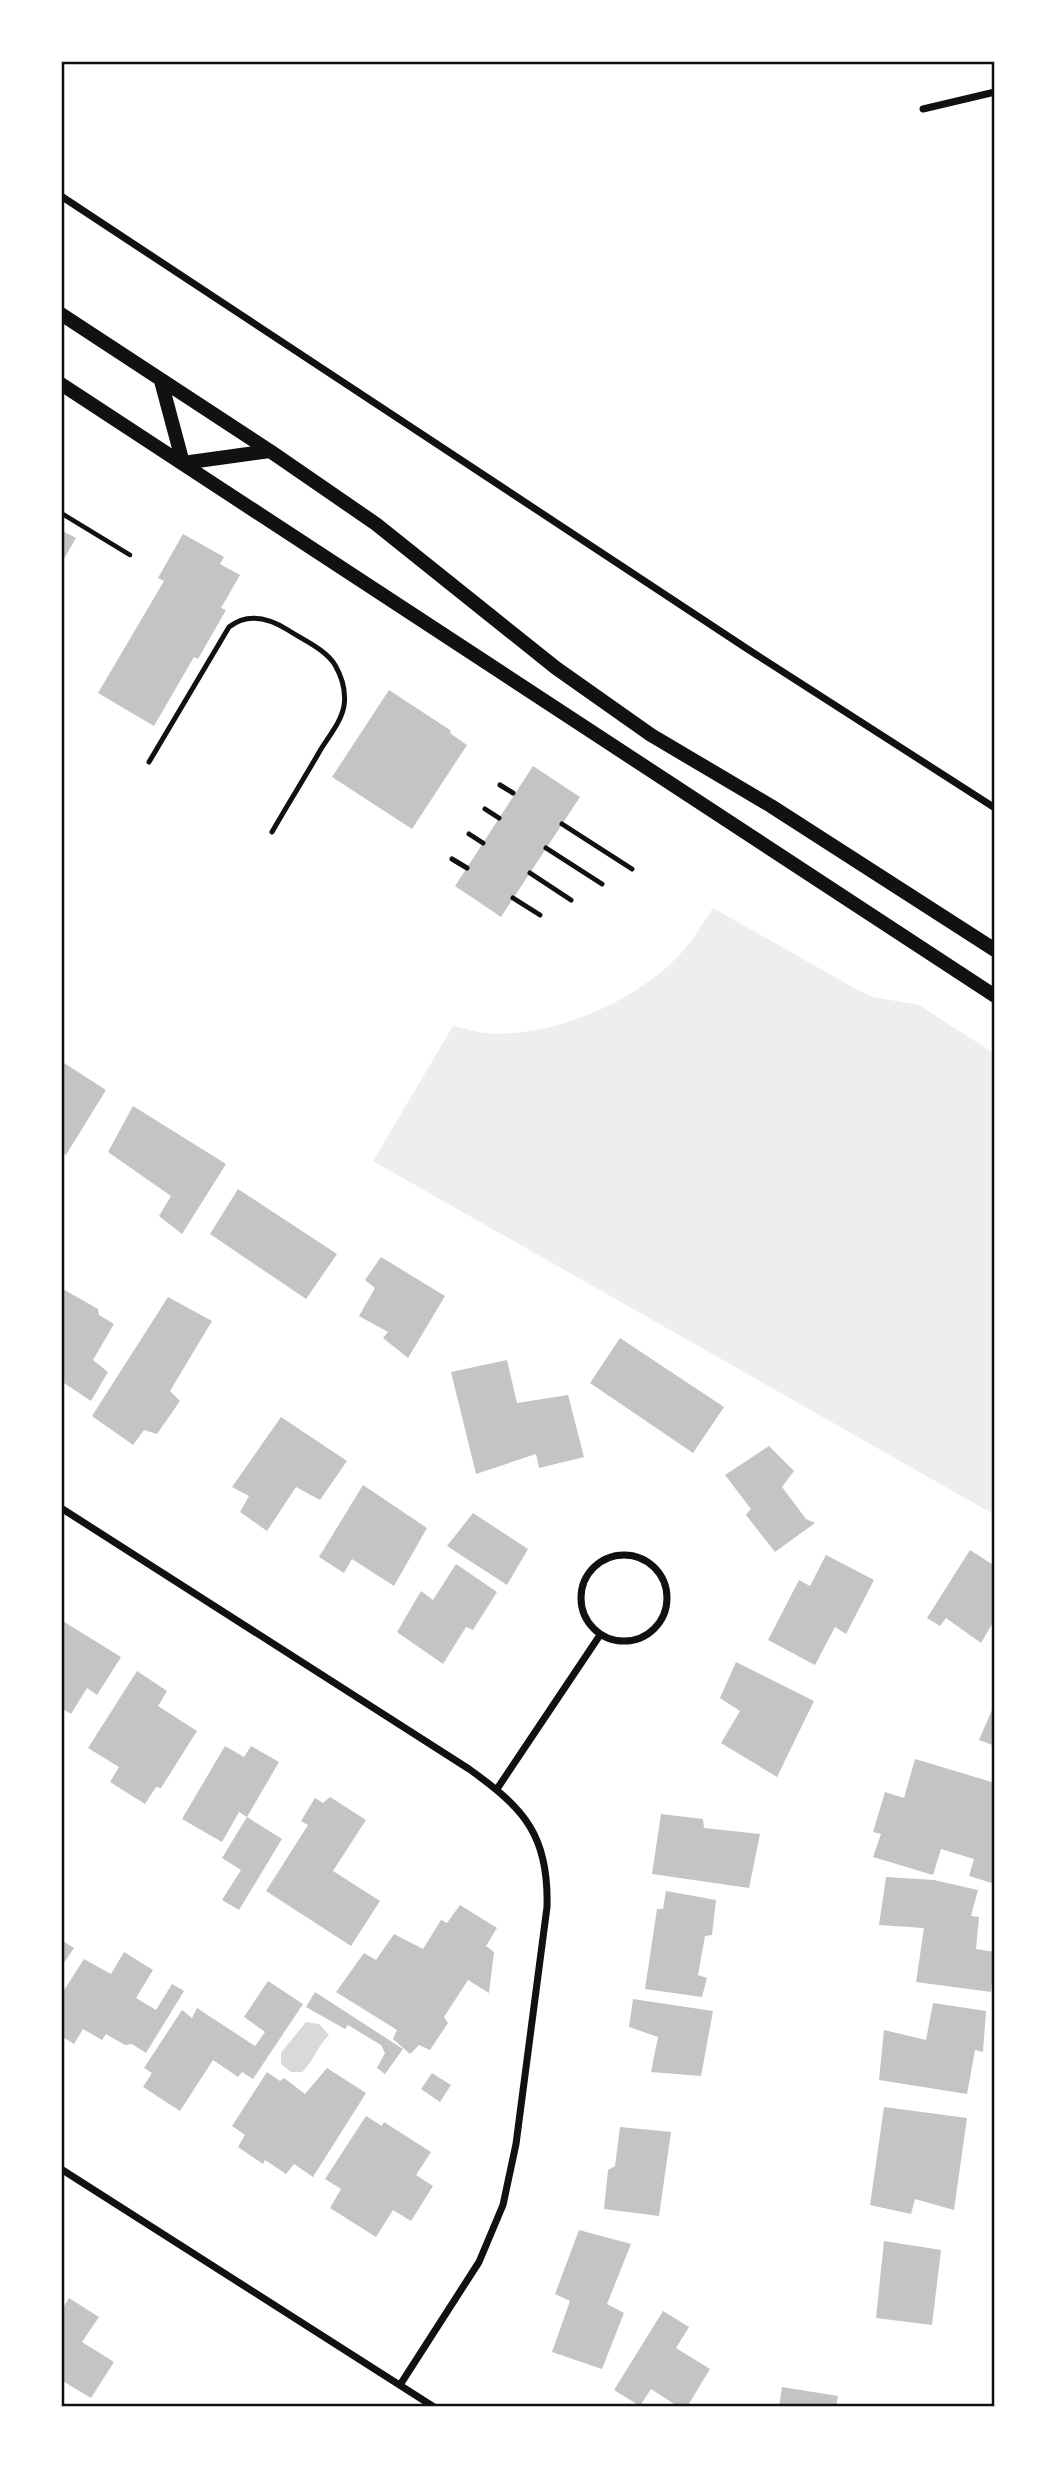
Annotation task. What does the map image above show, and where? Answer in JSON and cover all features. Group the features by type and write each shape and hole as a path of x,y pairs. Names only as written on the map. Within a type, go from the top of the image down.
{"main road":[{"path":"61,314 376,524 556,668 651,735 771,806 995,950"},
{"path":"160,381 183,464"},
{"path":"61,384 756,842 995,996"},
{"path":"183,464 270,452"}],"street":[{"path":"923,109 995,92"},
{"path":"61,196 749,650 995,808"},
{"path":"61,1508 497,1789 518,1808 534,1833 543,1858 547,1907 516,2144 503,2205 480,2262 400,2385"},
{"path":"617,1556 632,1556 646,1561 656,1570 667,1595 661,1621 652,1632 639,1639 613,1640 600,1635 589,1624 582,1611 582,1589 591,1569 617,1556"},
{"path":"497,1789 600,1635"},
{"path":"61,2169 434,2407"}],"lane":[{"path":"149,762 229,627 237,621 250,618 265,618 277,623 325,654 334,664 345,695 340,718 272,832"},
{"path":"500,785 513,793"},
{"path":"485,809 499,818"},
{"path":"562,824 632,869"},
{"path":"468,834 483,843"},
{"path":"546,848 602,884"},
{"path":"452,859 467,868"},
{"path":"530,873 571,900"},
{"path":"513,898 540,915"}],"path":[{"path":"61,513 130,555"}],"shaded area":[{"path":"713,908 856,989 873,997 919,1005 995,1054 995,1515 373,1161 453,1026 481,1032 511,1033 537,1030 592,1013 618,1001 664,970 686,947"},
{"path":"306,2022 319,2024 329,2035 302,2072 291,2072 281,2064 281,2053"}],"building":[{"path":"61,530 76,538 61,564"},
{"path":"183,534 224,557 220,564 240,575 221,608 226,610 198,659 194,657 154,726 98,693 164,581 158,578"},
{"path":"389,690 450,730 451,734 467,745 412,829 332,777"},
{"path":"533,766 580,797 501,917 455,886"},
{"path":"61,1061 106,1090 66,1155 61,1152"},
{"path":"133,1106 226,1164 182,1234 159,1216 171,1196 108,1152"},
{"path":"238,1189 337,1254 306,1299 210,1234"},
{"path":"381,1257 445,1296 408,1358 383,1338 388,1332 359,1316 375,1288 365,1280"},
{"path":"61,1288 98,1309 99,1315 114,1324 93,1360 108,1372 91,1401 61,1381"},
{"path":"168,1297 212,1321 170,1391 180,1401 157,1434 144,1430 133,1445 92,1416"},
{"path":"620,1338 724,1407 693,1453 590,1383"},
{"path":"507,1360 517,1403 568,1395 584,1457 539,1468 536,1454 476,1474 451,1372"},
{"path":"281,1417 347,1461 320,1500 296,1487 267,1531 240,1512 249,1496 232,1487"},
{"path":"769,1446 794,1471 782,1487 806,1519 815,1523 775,1552 746,1515 751,1509 725,1475"},
{"path":"363,1485 427,1528 394,1586 352,1559 344,1573 319,1557"},
{"path":"473,1513 528,1549 507,1585 447,1546"},
{"path":"970,1550 995,1566 995,1619 981,1643 946,1618 940,1626 927,1618"},
{"path":"826,1555 874,1580 846,1634 835,1627 815,1665 768,1640 799,1580 810,1586"},
{"path":"456,1564 497,1592 473,1630 466,1627 443,1664 397,1632 421,1591 433,1600"},
{"path":"61,1620 121,1657 97,1695 87,1688 71,1714 61,1708"},
{"path":"736,1662 814,1701 777,1777 721,1743 740,1711 720,1698"},
{"path":"137,1671 167,1691 158,1706 197,1731 161,1788 156,1787 145,1804 110,1782 119,1767 88,1748"},
{"path":"995,1703 995,1746 979,1740"},
{"path":"225,1746 244,1757 251,1746 279,1762 247,1817 239,1812 222,1842 182,1819"},
{"path":"915,1759 995,1783 995,1884 969,1876 974,1859 941,1849 933,1875 873,1857 881,1834 873,1832 885,1792 904,1798"},
{"path":"330,1797 366,1820 333,1871 380,1901 351,1946 266,1891 308,1825 301,1821 315,1798 323,1803"},
{"path":"661,1814 703,1819 704,1828 760,1834 749,1888 652,1874"},
{"path":"247,1817 282,1839 239,1910 222,1900 241,1870 222,1858"},
{"path":"886,1877 934,1880 978,1890 971,1916 979,1917 976,1949 995,1952 991,1992 916,1982 924,1928 879,1925"},
{"path":"666,1891 716,1900 712,1935 705,1936 698,1975 707,1978 702,1997 645,1989 657,1909 663,1909"},
{"path":"460,1905 497,1928 486,1946 494,1952 489,1993 468,1980 444,2017 448,2023 430,2050 419,2045 410,2054 393,2039 397,2030 336,1992 364,1953 376,1960 394,1934 423,1949 441,1920 447,1923"},
{"path":"61,1940 74,1948 61,1967"},
{"path":"124,1952 153,1970 136,1998 156,2010 172,1984 184,1991 146,2053 132,2044 125,2045 106,2034 102,2040 83,2029 74,2044 61,2036 61,1995 84,1959 111,1974"},
{"path":"268,1981 303,2004 253,2079 242,2072 238,2077 213,2060 180,2111 143,2087 152,2073 144,2068 182,2010 192,2018 197,2008 255,2046 265,2032 244,2017"},
{"path":"315,1992 403,2049 385,2074 377,2068 385,2053 381,2045 348,2025 345,2029 306,2007"},
{"path":"633,1999 713,2011 701,2076 651,2072 658,2037 629,2027"},
{"path":"933,2003 986,2011 983,2052 975,2050 967,2094 879,2080 884,2030 926,2040"},
{"path":"327,2068 366,2093 313,2177 294,2164 286,2174 265,2160 263,2164 238,2147 245,2135 232,2126 267,2072 280,2081 284,2078 305,2094"},
{"path":"432,2073 451,2085 440,2102 421,2089"},
{"path":"884,2107 967,2118 954,2210 915,2199 911,2214 870,2205"},
{"path":"366,2116 382,2126 384,2122 431,2152 416,2175 433,2186 411,2221 393,2210 376,2237 330,2208 341,2189 325,2179"},
{"path":"620,2127 671,2132 659,2216 604,2209 608,2170 615,2166"},
{"path":"579,2230 631,2244 607,2304 624,2313 602,2369 552,2352 570,2301 555,2294"},
{"path":"884,2241 941,2250 932,2325 876,2318"},
{"path":"69,2298 99,2317 82,2342 114,2362 91,2398 61,2380 61,2311"},
{"path":"663,2311 689,2327 676,2348 710,2369 687,2407 679,2407 651,2389 640,2406 614,2390"},
{"path":"782,2387 838,2396 836,2407 779,2407"}]}
